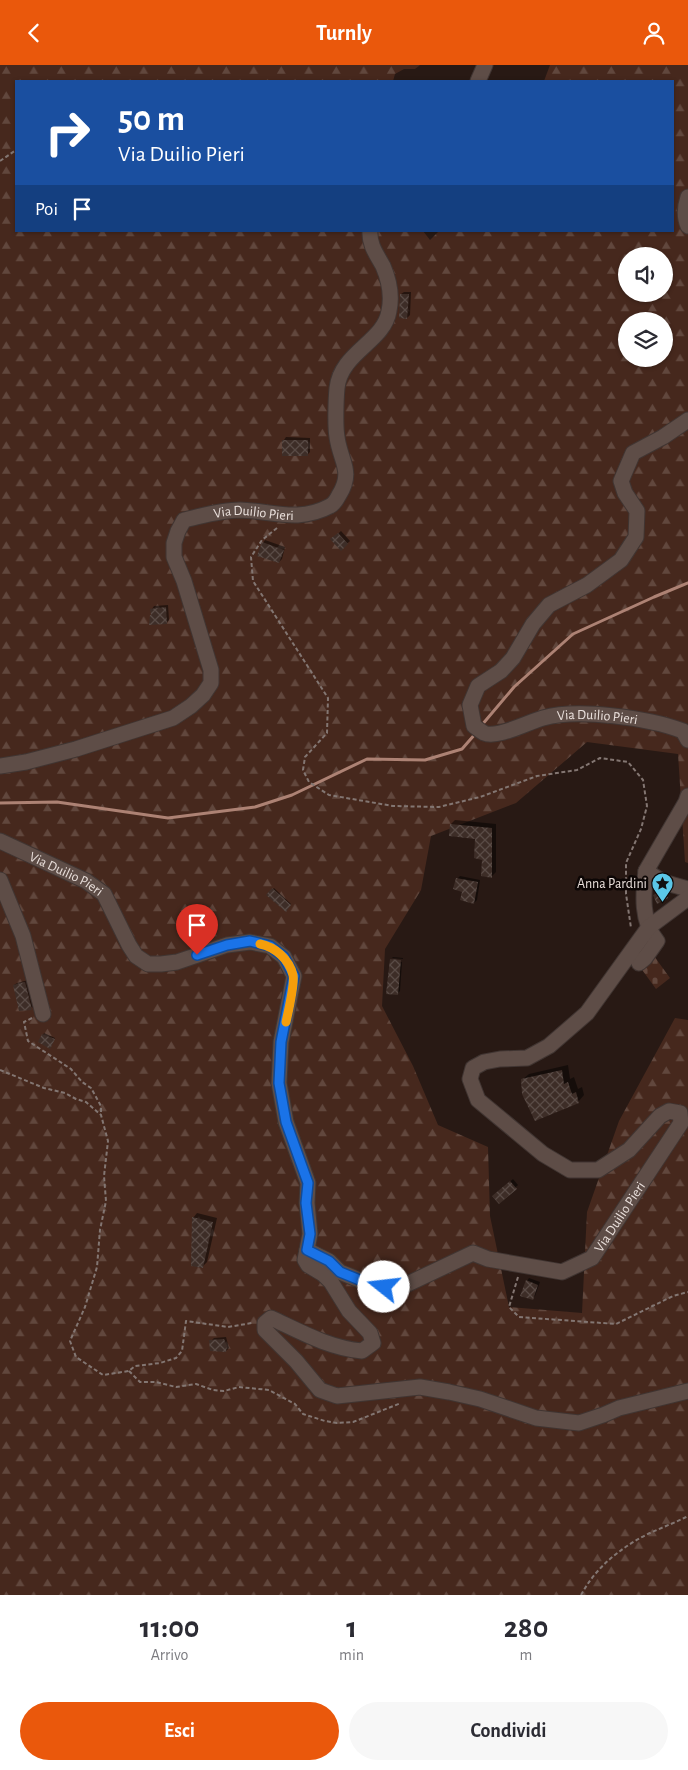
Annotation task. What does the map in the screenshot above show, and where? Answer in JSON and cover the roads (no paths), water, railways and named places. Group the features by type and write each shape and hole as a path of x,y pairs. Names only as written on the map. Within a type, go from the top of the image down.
{"street":[{"path":"478,80 485,65"},
{"path":"688,197 685,206 688,226"},
{"name":"Via Duilio Pieri","path":"0,767 26,762 119,737 173,718 203,695 211,683 211,670 184,581 174,557 174,543 178,531 184,520 214,513 238,510 262,511 290,516 313,513 332,505 340,494 347,477 337,437 337,386 344,368 354,354 384,328 390,310 390,289 384,268 373,249 370,232"},
{"name":"Via Duilio Pieri","path":"688,420 663,437 633,453 621,481 625,493 637,511 636,537 620,559 587,585 549,605 533,624 513,658 501,671 478,686 470,705 480,730 500,733 544,718 579,713 663,724 683,731 688,740"},
{"path":"639,963 657,941 651,934 645,914 643,890 646,871 688,796"},
{"name":"Via Duilio Pieri","path":"0,841 86,881 104,894 129,945 136,956 148,964 161,965 177,962 227,945 250,941 270,946 284,957 294,976 281,1042 279,1083 286,1122 308,1183 306,1203 310,1234 307,1250 329,1261 340,1272 372,1285 397,1289 473,1253 488,1259 562,1272 592,1258 681,1123 680,1113 669,1111 660,1116 629,1150 598,1170 570,1170 543,1154 478,1100 470,1079 473,1068 484,1062 500,1059 527,1058 550,1046 587,1013 649,927 688,895 662,882 646,871"},
{"path":"0,880 23,936 43,1014"},
{"path":"307,1250 305,1260 308,1265 319,1271 331,1282 349,1311 370,1333 373,1343 362,1351 347,1350 325,1343 271,1318 265,1323 264,1330 296,1361 320,1391 337,1396 420,1387 449,1392 499,1405 536,1418 578,1423 619,1408 688,1391"}],"waterway":[{"path":"481,726 514,687 573,634 688,583"},
{"path":"0,803 57,802 168,818 255,807 292,795 367,759 425,760 462,749 476,733"}],"place":[{"name":"Anna Pardini","path":"663,902"}]}
